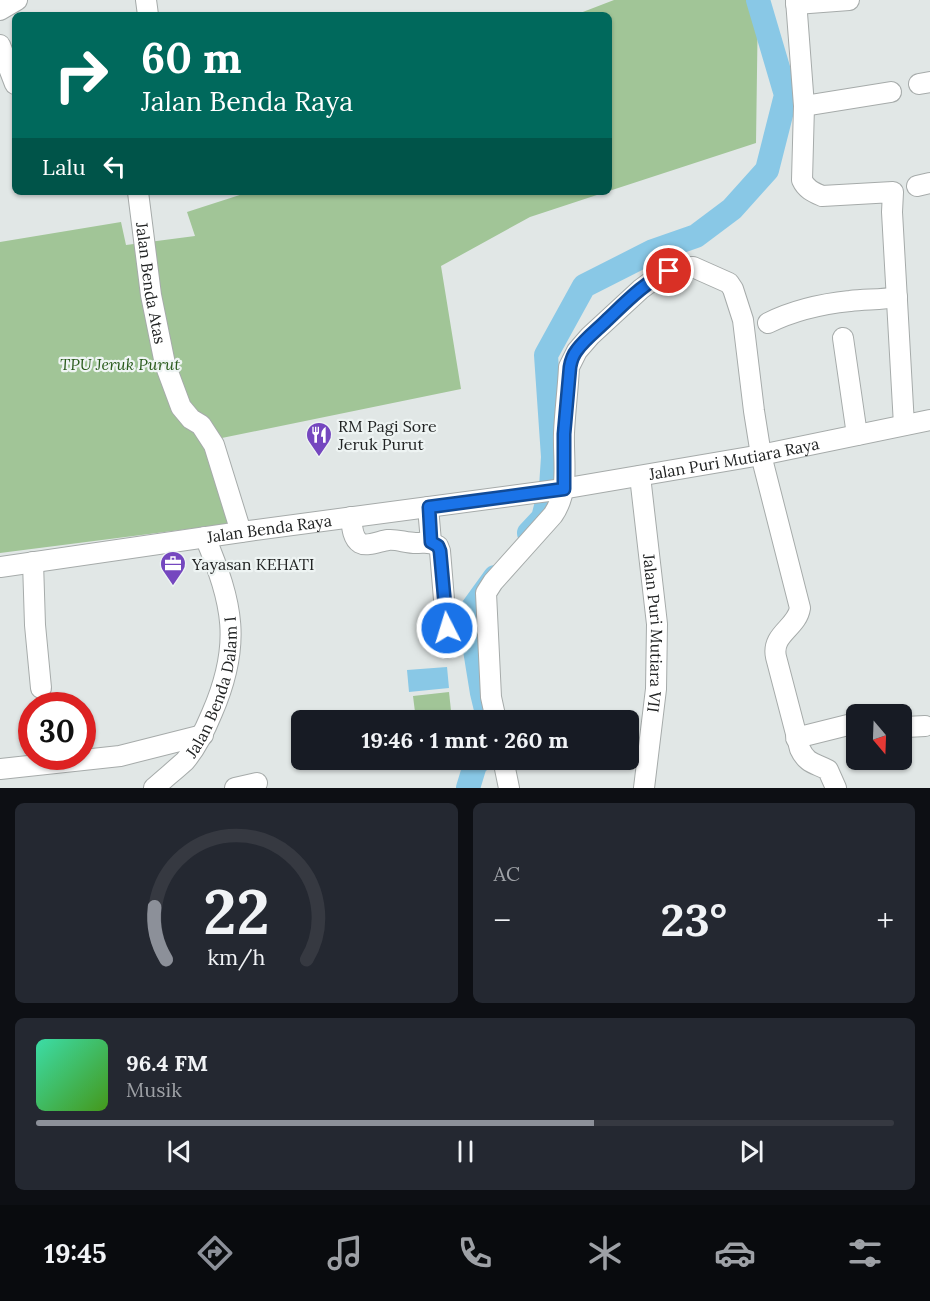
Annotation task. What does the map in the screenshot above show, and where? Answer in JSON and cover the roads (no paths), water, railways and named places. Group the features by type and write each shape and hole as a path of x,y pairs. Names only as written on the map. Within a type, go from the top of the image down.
{"street":[{"path":"0,10 17,0"},
{"path":"849,0 796,2 804,106 802,180 813,193 822,196 893,192 892,212 904,425"},
{"path":"0,45 12,76"},
{"path":"804,106 891,92"},
{"name":"Jalan Benda Atas","path":"138,195 151,295 165,364 181,407 191,419 201,425 214,445 241,532"},
{"path":"494,710 491,697 486,593 558,507 553,490 564,434 570,367 577,351 641,289 660,275 677,268 693,267 726,283 743,320 762,455 800,608 798,615 776,644 774,651 796,738 804,757 809,762 828,770 836,788"},
{"path":"768,323 793,312 818,305 897,297"},
{"path":"843,338 857,435"},
{"name":"Jalan Puri Mutiara Raya","path":"553,490 762,455 930,420"},
{"name":"Jalan Puri Mutiara VII","path":"640,476 657,624 656,689 644,788"},
{"name":"Jalan Benda Raya","path":"0,567 553,490"},
{"path":"429,507 431,542"},
{"path":"351,517 358,542 364,544 399,540 414,543 431,542 438,546 448,648"},
{"name":"Jalan Benda Dalam I","path":"154,788 186,759 203,735 227,674 230,651 230,609 217,564 205,537"},
{"path":"33,562 35,625 41,688"},
{"path":"796,738 846,726"},
{"path":"912,727 926,726"},
{"path":"0,769 120,756 203,735"},
{"path":"505,770 509,788"},
{"path":"236,788 257,783"}],"water":[{"path":"447,667 449,688 409,692 407,670"}],"waterway":[{"path":"529,533 543,518 551,487 553,457 546,355 584,286 653,251 696,236 732,209 767,170 786,95 758,0"},
{"path":"486,710 469,613 495,577"},
{"path":"468,788 473,770"}],"place":[{"name":"RM Pagi Sore Jeruk Purut","path":"319,458"},
{"name":"Yayasan KEHATI","path":"173,587"}],"park label":[{"name":"TPU Jeruk Purut","path":"120,364"}]}
